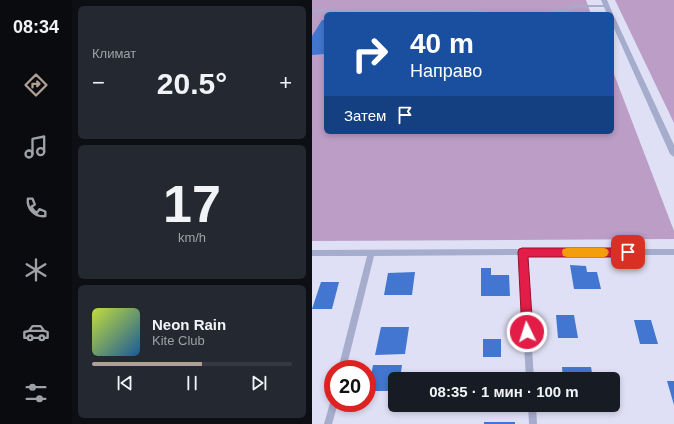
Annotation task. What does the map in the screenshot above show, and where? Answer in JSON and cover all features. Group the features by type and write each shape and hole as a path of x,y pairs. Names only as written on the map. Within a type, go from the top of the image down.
{"street":[{"path":"604,0 609,12"},
{"path":"614,22 674,154"}],"lane":[{"path":"548,12 567,10 574,6 607,6"},
{"path":"312,11 473,10 482,12"},
{"path":"522,252 530,372"},
{"path":"312,253 674,253"},
{"path":"344,360 371,253"},
{"path":"328,424 331,412"},
{"path":"532,412 533,424"}],"shaded area":[{"path":"312,0 586,0 590,12 324,12 324,134 614,134 614,74 674,231 674,239 312,241"},
{"path":"615,0 674,0 674,123"}],"building":[{"path":"322,20 324,20 324,54 312,55 312,36"},
{"path":"570,265 586,266 587,272 597,272 601,289 574,289"},
{"path":"481,268 491,268 491,275 509,275 510,296 481,296"},
{"path":"415,272 412,295 384,295 388,273"},
{"path":"321,282 339,282 332,309 312,309"},
{"path":"556,315 574,315 578,338 558,338"},
{"path":"634,320 651,320 658,344 640,344"},
{"path":"381,327 409,327 405,354 375,355"},
{"path":"483,339 501,339 501,357 483,357"},
{"path":"376,365 402,365 401,372 388,372 388,391 376,391"},
{"path":"562,367 591,367 592,372 562,372"},
{"path":"667,381 674,381 674,405"},
{"path":"484,422 515,422 515,424 484,424"}],"slow traffic":[{"path":"567,252 604,252"}],"route":[{"path":"527,332 522,252 628,252"}]}
